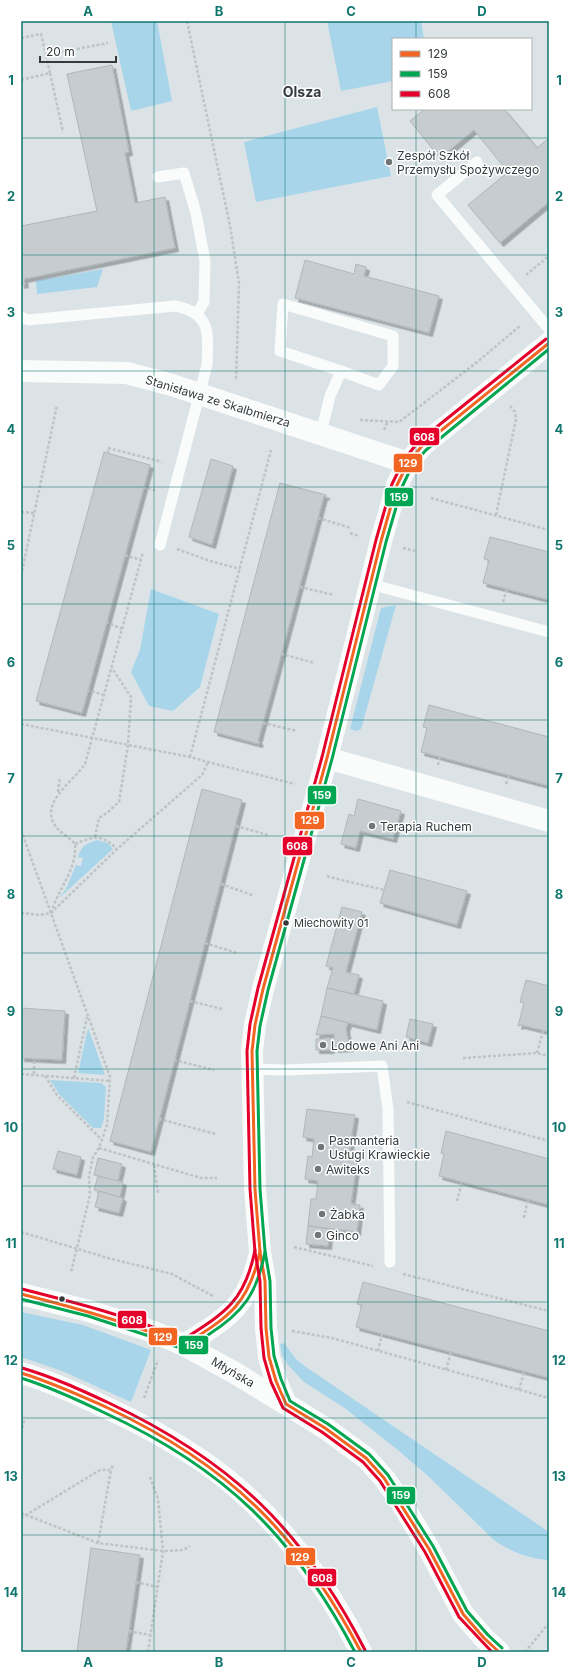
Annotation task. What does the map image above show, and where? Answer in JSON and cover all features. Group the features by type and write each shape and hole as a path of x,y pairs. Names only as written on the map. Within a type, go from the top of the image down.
{"street":[{"path":"286,1404 276,1381 269,1357 266,1328 265,1281 260,1252 255,1189 252,1069 253,1038 263,989 327,758 370,584 397,485 408,463 422,446 549,343"},
{"name":"Stanisława ze Skalbmierza","path":"21,371 127,373 172,385 408,463"},
{"path":"327,758 549,821"},
{"path":"184,1345 217,1323 236,1308 244,1299 251,1284 260,1252"},
{"name":"Młyńska","path":"21,1294 89,1311 151,1331 184,1345 236,1372 324,1428 366,1458 384,1478 429,1549 463,1614 484,1638 499,1652"},
{"path":"21,1373 63,1387 135,1421 169,1440 212,1468 246,1497 283,1534 319,1579 337,1606 361,1652"}],"lane":[{"path":"477,162 437,194 549,329"},
{"path":"158,177 184,174 194,206 205,261 204,302 198,314"},
{"path":"284,304 393,336 393,366 379,385 341,371 280,351 284,304"},
{"path":"21,317 28,320 175,306 188,308 198,314 205,326 208,339 207,365 160,545"},
{"path":"320,433 330,396 341,371"},
{"path":"370,584 549,632"},
{"path":"252,1069 285,1070 382,1066 388,1097 390,1262"}],"path":[{"path":"187,21 230,226 239,283 236,406"},
{"path":"21,38 41,34 63,132"},
{"path":"46,55 108,43"},
{"path":"21,80 50,74"},
{"path":"513,286 549,256"},
{"path":"399,422 476,363 535,313"},
{"path":"496,515 516,419 515,412 507,402"},
{"path":"21,576 57,406"},
{"path":"108,453 108,448 167,463"},
{"path":"190,757 271,450"},
{"path":"143,487 160,491"},
{"path":"431,498 549,530"},
{"path":"21,512 35,513"},
{"path":"318,518 351,528"},
{"path":"51,913 55,900 66,882 74,863 75,844 57,827 52,820 53,803 58,793 85,764 146,542 170,547 210,561 240,569"},
{"path":"125,555 141,560"},
{"path":"300,587 334,595"},
{"path":"503,604 507,589"},
{"path":"106,622 122,629"},
{"path":"281,654 315,663"},
{"path":"95,837 99,818 119,802 128,745 131,697 112,668"},
{"path":"87,690 104,695"},
{"path":"263,723 296,731"},
{"path":"21,724 190,757 284,780 318,791"},
{"path":"21,913 40,915 51,913 117,850 202,775 208,762"},
{"path":"58,793 60,777"},
{"path":"236,826 268,835"},
{"path":"21,830 110,1076 107,1125 99,1148 93,1157 89,1176 90,1195 71,1272"},
{"path":"75,844 95,837 109,841 117,850"},
{"path":"327,876 347,883 354,882 384,890"},
{"path":"220,884 252,895"},
{"path":"205,943 237,952"},
{"path":"190,1002 222,1009"},
{"path":"74,1078 88,1017"},
{"path":"537,1053 543,1031"},
{"path":"463,1058 537,1053 549,1056"},
{"path":"34,1058 34,1074"},
{"path":"174,1060 214,1070"},
{"path":"21,1074 110,1081"},
{"path":"45,1075 57,1095 102,1140"},
{"path":"388,1097 549,1141"},
{"path":"159,1119 216,1134"},
{"path":"99,1148 201,1178 218,1178"},
{"path":"154,1165 158,1194"},
{"path":"456,1201 462,1182"},
{"path":"524,1218 528,1199"},
{"path":"21,1232 172,1274 218,1298"},
{"path":"294,1247 376,1267"},
{"path":"398,1273 549,1311"},
{"path":"292,1331 332,1338 549,1398"},
{"path":"378,1351 382,1334"},
{"path":"446,1370 451,1352"},
{"path":"142,1405 159,1355"},
{"path":"520,1390 524,1372"},
{"path":"21,1433 22,1421"},
{"path":"98,1543 113,1465"},
{"path":"21,1518 100,1470 111,1470"},
{"path":"148,1652 162,1551 158,1499 150,1477"},
{"path":"21,1513 98,1543 162,1551 183,1550 190,1546"},
{"path":"136,1582 157,1586"},
{"path":"525,1652 549,1623"},
{"path":"129,1631 150,1635"}],"shaded area":[{"path":"111,21 157,21 172,101 131,111"},
{"path":"327,21 421,21 424,38 392,38 392,81 341,91"},
{"path":"377,107 391,176 256,202 244,142"},
{"path":"103,269 97,287 37,294 36,281"},
{"path":"151,589 219,614 200,687 173,711 149,706 131,672 140,650"},
{"path":"396,605 361,729 357,731 350,729 381,608"},
{"path":"97,840 108,843 113,849 59,898 66,889 76,865 81,866 83,858 78,857 81,850 87,844"},
{"path":"88,1028 105,1075 78,1073"},
{"path":"50,1080 101,1083 106,1087 104,1119 101,1128 93,1128 60,1095"},
{"path":"21,1312 83,1325 151,1350 131,1402 62,1371 21,1357"},
{"path":"284,1343 296,1359 306,1367 549,1532 549,1560 520,1554 494,1540 428,1476 399,1451 346,1409 304,1382 288,1365 282,1356 280,1344"}],"building":[{"path":"112,65 129,152 125,153 135,203 165,197 175,248 24,279 25,284 21,285 21,226 97,211 67,74"},
{"path":"424,110 505,110 537,148 549,138 549,202 500,243 468,205 508,172 474,130 440,158 410,121"},
{"path":"305,260 354,274 356,264 366,267 364,276 439,296 429,333 295,298"},
{"path":"104,452 150,465 82,713 36,701"},
{"path":"211,459 233,466 212,545 189,537"},
{"path":"280,483 326,495 326,497 324,496 258,741 260,742 259,744 214,732"},
{"path":"490,537 549,552 549,600 483,583 489,560 484,559"},
{"path":"429,705 549,737 549,786 421,752 427,728 423,727"},
{"path":"202,789 242,800 151,1152 110,1141"},
{"name":"Terapia Ruchem","path":"358,799 401,811 393,839 360,831 356,848 341,844 349,814 354,816"},
{"path":"390,870 467,891 457,925 380,903"},
{"path":"342,907 362,912 346,972 359,975 354,994 327,988 333,968 326,966"},
{"path":"526,980 549,986 549,1032 521,1025 518,1026 524,1003 520,1002"},
{"path":"327,988 383,1001 377,1030 321,1016"},
{"path":"21,1008 65,1011 62,1060 21,1058"},
{"path":"321,1016 348,1023 346,1029 350,1048 335,1049 334,1034 316,1035"},
{"path":"410,1019 433,1024 428,1043 406,1037"},
{"name":"Lodowe Ani Ani","path":"330,1038 331,1050 316,1050 316,1039"},
{"path":"307,1109 355,1115 348,1160 357,1161 351,1204 360,1205 357,1232 308,1226 311,1199 316,1199 318,1181 305,1179 308,1156 312,1157 314,1139 303,1137"},
{"path":"446,1131 549,1159 549,1205 439,1176 444,1154 441,1153"},
{"path":"58,1151 81,1157 77,1175 53,1169"},
{"path":"98,1158 122,1164 118,1181 94,1175"},
{"path":"98,1176 123,1182 120,1197 94,1190"},
{"path":"99,1191 123,1198 119,1213 95,1207"},
{"name":"Ginco","path":"308,1226 330,1229 328,1246 306,1244"},
{"path":"363,1282 549,1331 549,1378 356,1327 362,1305 357,1304"},
{"path":"91,1548 140,1555 126,1652 77,1652"}],"transit line":[{"name":"608","path":"492,1652 459,1617 425,1552 380,1481 363,1462 322,1432 283,1408 271,1382 264,1358 261,1328 260,1281 255,1252 250,1189 247,1051 250,1024 258,988 322,757 376,540 392,484 404,460 418,442 546,339"},
{"name":"129","path":"499,1652 484,1638 463,1614 429,1549 384,1478 366,1458 325,1428 286,1404 276,1381 269,1357 266,1328 265,1281 260,1252 255,1189 252,1051 255,1025 263,989 327,758 381,541 397,485 408,463 422,446 549,343"},
{"name":"159","path":"502,1648 488,1635 467,1611 433,1546 388,1475 369,1454 328,1424 290,1401 274,1356 271,1328 270,1281 265,1251 260,1189 257,1051 260,1026 268,990 332,759 386,542 402,487 412,466 426,450 549,349"},
{"name":"608","path":"22,1289 124,1317 184,1339 222,1313 239,1294 251,1267 255,1250"},
{"name":"129","path":"21,1294 104,1316 184,1345 213,1326 234,1308 243,1297 250,1285 260,1251"},
{"name":"159","path":"21,1299 88,1316 149,1336 185,1350 220,1327 240,1309 247,1300 258,1279 265,1252"},
{"name":"608","path":"22,1368 45,1375 109,1403 153,1425 192,1449 228,1475 260,1503 289,1534 316,1569 341,1607 365,1650"},
{"name":"129","path":"21,1373 43,1380 108,1408 151,1430 190,1454 225,1479 257,1507 286,1538 312,1572 337,1610 361,1652"},
{"name":"159","path":"21,1378 43,1385 147,1434 186,1457 220,1482 252,1510 280,1540 307,1573 332,1611 355,1652"}],"place":[{"name":"Zespół Szkół Przemysłu Spożywczego","path":"389,162"},
{"name":"Terapia Ruchem","path":"372,826"},
{"name":"Miechowity 01","path":"286,923"},
{"name":"Lodowe Ani Ani","path":"323,1045"},
{"name":"Pasmanteria Usługi Krawieckie","path":"321,1147"},
{"name":"Awiteks","path":"318,1169"},
{"name":"Żabka","path":"322,1214"},
{"name":"Ginco","path":"318,1235"}],"district":[{"name":"Olsza","path":"302,91"}]}
